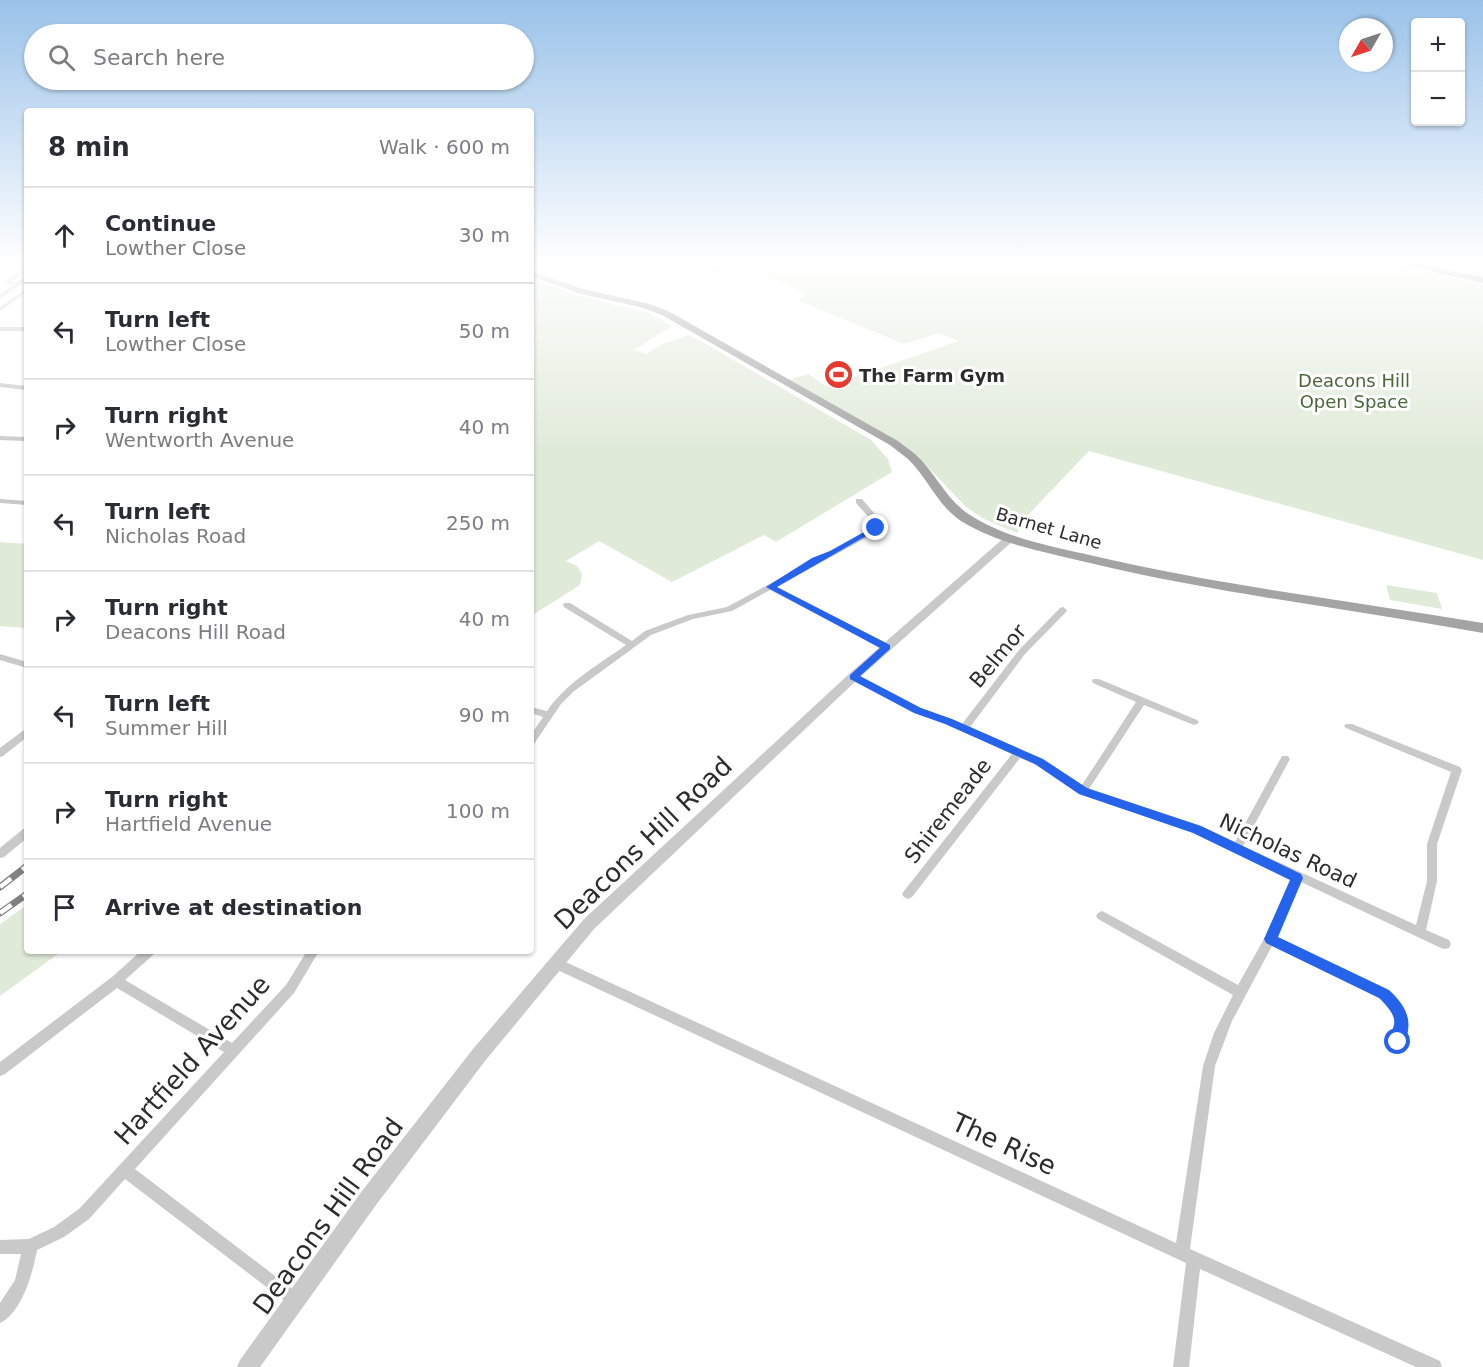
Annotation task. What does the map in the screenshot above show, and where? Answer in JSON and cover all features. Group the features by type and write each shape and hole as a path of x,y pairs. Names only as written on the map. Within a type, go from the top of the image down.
{"main road":[{"name":"Barnet Lane","path":"684,325 894,443 913,458 952,507 972,522 1010,538 1171,578 1483,628"}],"street":[{"path":"0,329 24,329"},
{"path":"0,385 24,388"},
{"path":"0,438 24,439"},
{"path":"0,501 24,503"},
{"path":"534,738 558,702 570,690 632,645 664,626 691,616 729,609 815,559 833,553 876,528 878,523 860,501"},
{"name":"Deacons Hill Road","path":"247,1367 369,1198 465,1073 555,963 620,894 854,677 1010,538"},
{"path":"770,587 887,647"},
{"path":"567,605 632,645"},
{"name":"Belmor","path":"964,728 1022,652 1063,610"},
{"path":"0,657 24,664"},
{"name":"Nicholas Road","path":"854,677 918,711 1019,752 1044,765 1083,791 1197,830 1297,878 1445,944"},
{"path":"1096,681 1194,722"},
{"path":"1083,791 1142,701"},
{"path":"534,711 550,715"},
{"path":"1348,726 1457,770 1432,844 1431,881 1420,933"},
{"path":"0,753 24,734"},
{"name":"Shiremeade","path":"908,894 1019,752"},
{"path":"1237,848 1285,759"},
{"path":"0,854 24,834"},
{"path":"1181,1367 1188,1256 1209,1066 1223,1025 1270,939 1297,878"},
{"path":"1101,916 1239,992"},
{"path":"1270,939 1384,994 1396,1006 1402,1018 1398,1042"},
{"path":"0,1070 116,981 146,954"},
{"name":"Hartfield Avenue","path":"30,1246 59,1232 84,1214 290,989 311,954"},
{"name":"The Rise","path":"555,963 1188,1256 1434,1367"},
{"path":"116,981 234,1052"},
{"name":"Hartfield Avenue","path":"125,1170 295,1300"},
{"path":"0,1247 30,1246 25,1278 14,1300 0,1315"}],"green space":[{"path":"534,325 670,325 672,326 634,350 646,354 663,344 688,335 871,440 888,459 892,472 776,542 764,535 672,582 599,541 566,561 577,566 582,574 580,585 534,614"},
{"name":"Deacons Hill Open Space","path":"857,325 1483,325 1483,560 1089,451 1028,515 1017,533 986,520 966,507 903,444 789,380 808,374 827,387 958,341 938,333 904,344"},
{"path":"0,542 24,544 24,628 0,626"},
{"path":"1386,585 1437,593 1442,609 1390,600"},
{"path":"24,907 24,954 58,954 0,996 0,924"}],"railway":[{"path":"0,887 24,868"},
{"path":"0,913 24,896"}],"place":[{"name":"The Farm Gym","path":"838,375"}],"route":[{"path":"876,528 833,553 815,559 770,587 887,647 854,677 918,711 948,721 1019,752 1049,768 1083,791 1197,830 1297,878 1270,939 1384,994 1396,1006 1402,1018 1398,1042"}]}
